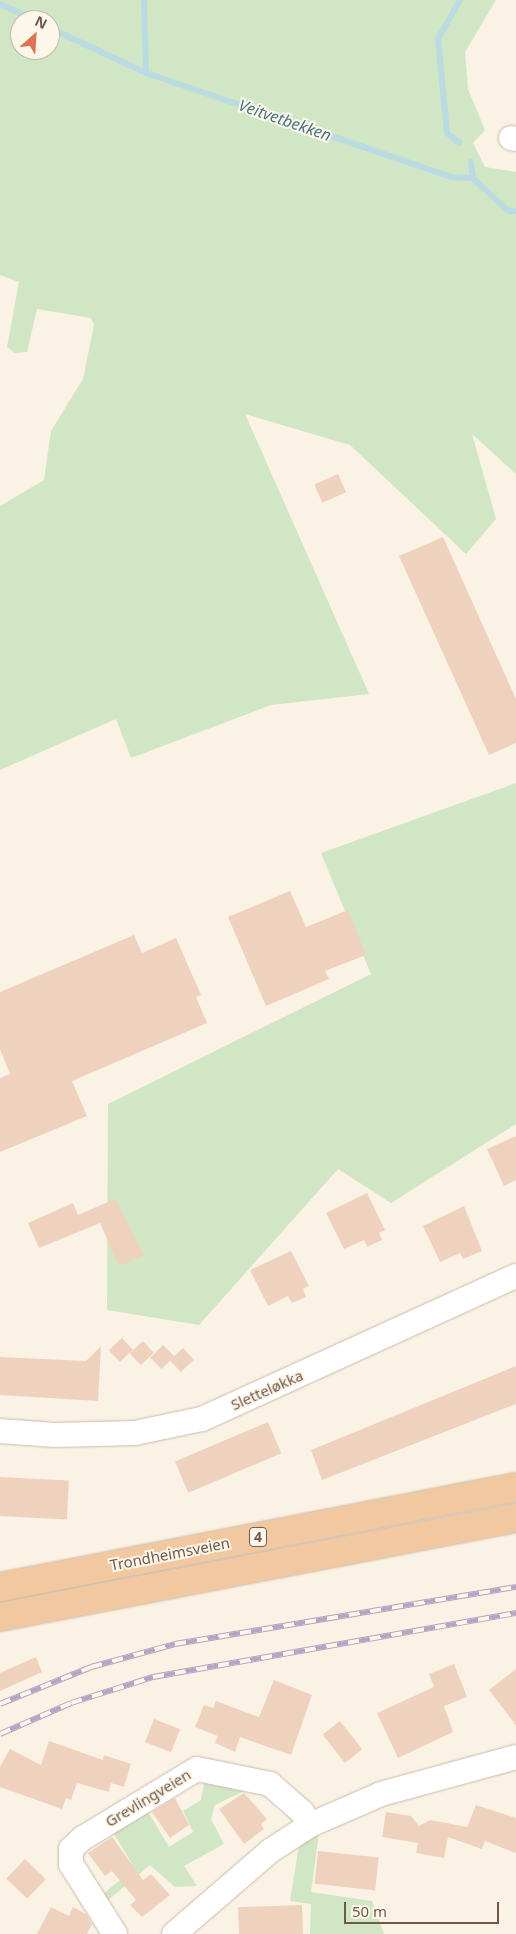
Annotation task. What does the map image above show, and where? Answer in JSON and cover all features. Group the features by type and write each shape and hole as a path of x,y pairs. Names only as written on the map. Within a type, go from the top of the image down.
{"highway":[{"name":"Trondheimsveien","path":"0,1587 516,1487"},
{"name":"Trondheimsveien","path":"0,1617 516,1518"}],"street":[{"name":"Sletteløkka","path":"0,1431 55,1435 135,1434 202,1419 516,1276"},
{"path":"174,1934 270,1851 310,1825 382,1794 516,1757"},
{"name":"Grevlingveien","path":"115,1934 71,1864 71,1849 83,1838 197,1769 270,1784 302,1812 310,1825"}],"green space":[{"path":"0,0 496,0 465,52 468,89 485,130 473,143 485,167 516,172 516,474 472,434 496,519 466,554 350,445 245,414 369,694 271,705 131,758 116,719 0,770 0,506 44,480 51,431 83,379 94,325 91,318 37,309 27,352 15,353 7,347 19,282 0,275"},
{"path":"516,783 516,1124 391,1203 338,1169 199,1325 107,1310 108,1104 371,974 321,853"},
{"path":"206,1773 250,1784 244,1791 215,1805 211,1819 224,1844 184,1866 197,1886 175,1887 150,1865 107,1901 103,1894 129,1873 132,1864 113,1832 90,1848 85,1843 143,1803 169,1847 193,1832 183,1811 201,1800"},
{"path":"319,1833 311,1892 372,1901 384,1934 310,1934 311,1904 290,1901 299,1845"}],"building":[{"path":"338,474 346,492 322,503 314,485"},
{"path":"443,537 516,699 516,743 489,755 399,556"},
{"path":"290,891 306,927 348,910 366,955 325,971 329,979 266,1006 228,917"},
{"path":"134,935 142,953 176,938 201,995 196,997 207,1023 72,1081 87,1116 0,1152 0,1078 10,1074 0,1049 0,992"},
{"path":"516,1136 516,1180 504,1186 487,1149"},
{"path":"367,1193 385,1230 379,1233 382,1240 367,1247 364,1240 344,1249 326,1213"},
{"path":"115,1199 144,1255 119,1266 100,1223 39,1248 28,1223 73,1203 78,1215"},
{"path":"464,1206 482,1251 463,1259 460,1253 440,1262 423,1226"},
{"path":"291,1251 309,1286 303,1289 306,1297 292,1303 288,1296 268,1306 250,1270"},
{"path":"122,1338 133,1350 120,1362 109,1350"},
{"path":"143,1341 154,1353 141,1365 130,1353"},
{"path":"163,1345 174,1356 162,1369 150,1358"},
{"path":"101,1346 98,1401 0,1395 0,1357 86,1361"},
{"path":"183,1348 194,1360 181,1372 170,1360"},
{"path":"516,1366 516,1404 322,1480 311,1450"},
{"path":"268,1422 281,1453 188,1493 175,1461"},
{"path":"0,1477 69,1481 67,1520 0,1516"},
{"path":"36,1657 42,1672 0,1691 0,1673"},
{"path":"454,1664 467,1697 444,1706 453,1732 398,1758 377,1713 434,1687 429,1674"},
{"path":"516,1669 516,1725 489,1690"},
{"path":"274,1680 312,1695 291,1755 240,1737 235,1752 215,1743 218,1736 195,1727 204,1705 213,1708 216,1701 259,1717"},
{"path":"154,1719 180,1729 171,1752 145,1742"},
{"path":"340,1721 362,1749 345,1763 323,1735"},
{"path":"49,1741 103,1760 104,1755 131,1764 124,1787 111,1783 109,1792 77,1783 71,1800 66,1798 62,1809 0,1787 0,1767 10,1749 41,1765"},
{"path":"244,1793 267,1819 261,1824 264,1829 244,1844 219,1809"},
{"path":"175,1798 189,1825 170,1838 152,1812"},
{"path":"476,1805 516,1818 516,1853 485,1841 482,1849 448,1837 444,1858 416,1853 418,1843 382,1837 386,1812 411,1816 419,1826 430,1820 467,1827"},
{"path":"112,1837 143,1880 151,1874 170,1895 142,1917 130,1905 136,1900 112,1871 105,1876 88,1853"},
{"path":"318,1851 379,1857 375,1890 315,1884"},
{"path":"25,1859 46,1879 27,1899 6,1878"},
{"path":"302,1905 303,1934 239,1934 238,1907"},
{"path":"51,1907 69,1916 73,1907 86,1914 92,1924 87,1934 37,1934"}],"waterway":[{"path":"144,0 146,73"},
{"path":"460,0 438,39 447,133 460,143"},
{"name":"Veitvetbekken","path":"0,4 13,10"},
{"name":"Veitvetbekken","path":"60,33 146,73 452,177 473,178 508,211 516,211"},
{"path":"471,162 473,178"}],"railway":[{"path":"0,1704 91,1667 175,1644 516,1587"},
{"path":"0,1734 71,1703 153,1677 516,1613"}]}
